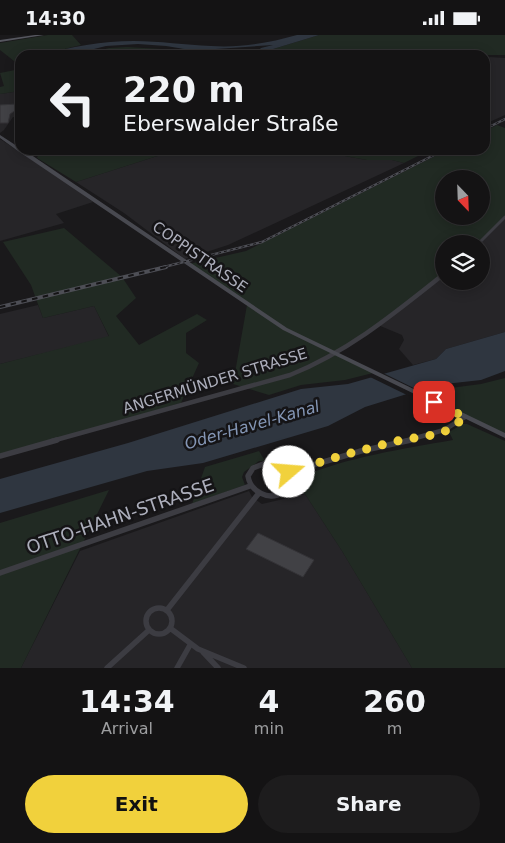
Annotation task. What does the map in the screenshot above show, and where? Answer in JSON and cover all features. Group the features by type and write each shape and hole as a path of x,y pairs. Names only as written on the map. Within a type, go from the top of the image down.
{"main road":[{"path":"0,41 42,35"},
{"name":"COPPISTRASSE","path":"0,136 15,146"},
{"name":"COPPISTRASSE","path":"27,155 264,317 289,332 505,437"}],"street":[{"path":"487,235 505,217"},
{"name":"ANGERMÜNDER STRASSE","path":"0,457 290,375 313,366 335,355 435,281"},
{"path":"289,472 348,453 397,441 438,434 450,429 465,417"},
{"path":"259,464 279,465 289,472 291,482 285,491 272,495 258,493 250,486 248,476 254,467 259,464"},
{"name":"OTTO-HAHN-STRASSE","path":"0,573 250,486"},
{"path":"167,610 258,493"},
{"path":"158,608 167,610 173,619 170,628 159,633 149,630 145,624 148,613 158,608"},
{"path":"170,628 190,645 235,662 244,668"},
{"path":"107,668 149,630"},
{"path":"177,668 190,645"},
{"path":"202,651 218,668"}],"shaded area":[{"path":"48,35 72,35 81,45 60,50 15,50 14,61 0,50 0,43"},
{"path":"319,35 505,35 505,55 490,55 490,50 270,50"},
{"path":"127,47 179,50 101,50"},
{"path":"490,57 505,58 505,115 490,122 490,63"},
{"path":"15,70 15,92 0,94 0,87 4,86 0,73"},
{"path":"15,92 15,117 0,133 0,94"},
{"path":"497,125 505,128 505,217 487,235 435,235 435,279 378,325 336,355 373,373 345,380 301,385 269,395 233,384 247,305 189,264 246,251 437,155 490,155 490,128"},
{"path":"0,139 15,149 15,155 24,155 93,202 56,214 64,223 0,241"},
{"path":"38,155 160,155 76,182 37,158"},
{"path":"160,155 340,155 367,160 392,160 404,163 228,245 185,259 124,213 76,182"},
{"path":"340,155 420,155 404,163 392,160 367,160"},
{"path":"505,217 505,332 446,349 436,359 413,365 399,349 404,340 402,335 378,325 435,279 435,290 490,290 490,235 487,235"},
{"path":"64,228 122,277 136,298 116,316 139,345 197,314 207,320 186,333 186,353 199,363 181,403 0,456 0,364 109,336 94,306 43,318 31,285 3,242"},
{"path":"38,305 43,318 94,306 109,337 0,364 0,314"},
{"path":"505,378 505,434 424,395 435,390 481,384"},
{"path":"463,424 467,424 505,441 505,668 412,668 342,551 305,494 299,490 301,477 356,459 453,440 449,432"},
{"path":"259,451 265,461 259,461 244,472 242,477 245,485 192,504 205,467"},
{"path":"109,490 21,668 0,668 0,523"},
{"path":"249,491 252,497 262,504 305,494 342,551 412,668 21,668 80,551"}],"water":[{"path":"297,35 319,35 270,50 259,50 273,45 216,49 217,50 190,50 138,44 106,46 90,50 62,50 98,43 122,41 222,46 244,46"},
{"name":"Oder-Havel-Kanal","path":"505,332 505,371 481,380 436,385 365,407 328,426 203,463 147,471 0,513 0,479 128,443 301,389 348,384 436,359 446,349"}],"pier":[{"path":"381,372 422,392 409,396 368,376"}],"building":[{"path":"15,104 15,111 10,114 8,123 0,123 0,105"},
{"path":"258,533 314,560 303,577 246,549"}],"railway":[{"path":"490,126 505,119"},
{"path":"160,268 262,242 434,155"},
{"path":"0,307 166,267"}],"route":[{"path":"289,472 397,441 438,434 450,429 465,417 434,402"}]}
